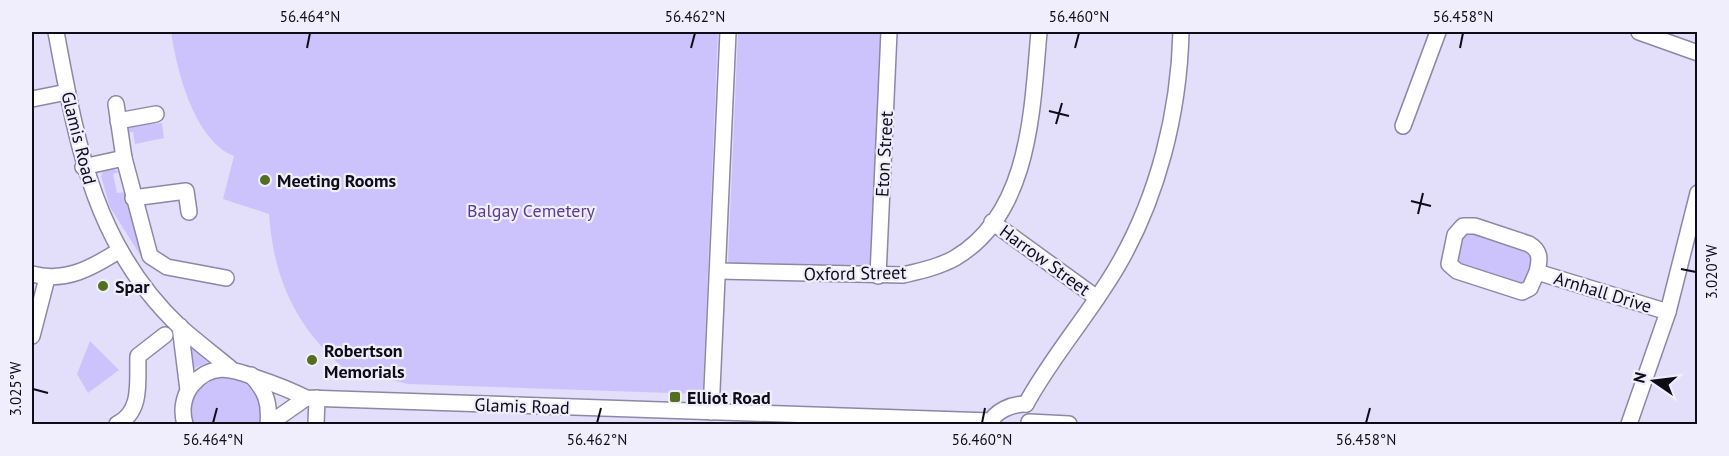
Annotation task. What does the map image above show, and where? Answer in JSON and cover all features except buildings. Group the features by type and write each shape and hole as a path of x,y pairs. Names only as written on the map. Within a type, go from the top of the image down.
{"street":[{"name":"Glamis Road","path":"56,32 83,167 105,223 147,290 180,326 230,368 284,386 311,398 990,423 1011,406 1026,404"},
{"path":"711,412 728,32"},
{"name":"Eton Street","path":"878,276 889,32"},
{"name":"Oxford Street","path":"718,271 903,275 928,269 954,258 975,243 1007,199 1020,167 1029,126 1039,32"},
{"path":"1069,424 1027,423 1030,412 1026,404 1036,384 1097,298 1133,237 1159,168 1170,126 1181,32"},
{"path":"1403,126 1438,32"},
{"path":"1640,32 1698,53"},
{"path":"32,99 67,92"},
{"path":"116,104 124,158 150,256 157,263 226,278"},
{"path":"118,121 156,114"},
{"path":"83,167 124,158"},
{"path":"133,198 186,191 189,212"},
{"path":"1629,424 1668,312 1698,193"},
{"name":"Harrow Street","path":"992,222 1097,298"},
{"name":"Arnhall Drive","path":"1463,226 1475,226 1529,244 1536,248 1540,257 1537,272 1530,288 1522,292 1457,271 1449,264 1455,235 1463,226"},
{"path":"32,274 47,278 74,275 120,250"},
{"name":"Arnhall Drive","path":"1537,272 1668,312"},
{"path":"32,336 47,278"},
{"path":"180,326 188,390 183,406 185,424"},
{"path":"117,424 132,414 136,403 138,356 165,335"},
{"path":"188,390 206,373 230,368"},
{"path":"251,375 264,389 270,407 268,424"},
{"path":"268,424 311,398 316,424"}],"green space":[{"name":"Balgay Cemetery","path":"171,32 718,32 701,394 408,384 383,378 365,369 357,379 320,345 294,307 277,264 269,214 223,199 234,156 220,148 198,120 183,84"},
{"path":"738,32 885,32 875,268 734,267 728,261"},
{"path":"149,120 152,124 162,123 164,138 135,144 133,132 125,133 127,126"},
{"path":"112,168 119,172 113,174 117,193 126,192 149,262 147,266 110,207 101,176 103,171"},
{"path":"1473,230 1529,249 1534,256 1527,282 1522,286 1459,267 1455,262 1459,237"},
{"path":"190,337 213,360 192,369"},
{"path":"90,341 119,370 88,393 77,374"},
{"path":"223,376 241,381 254,391 260,406 258,424 193,424 191,408 196,394 208,383"}],"place":[{"name":"Meeting Rooms","path":"265,180"},
{"name":"Spar","path":"103,286"},
{"name":"Robertson Memorials","path":"312,360"},
{"name":"Elliot Road","path":"675,397"}]}
